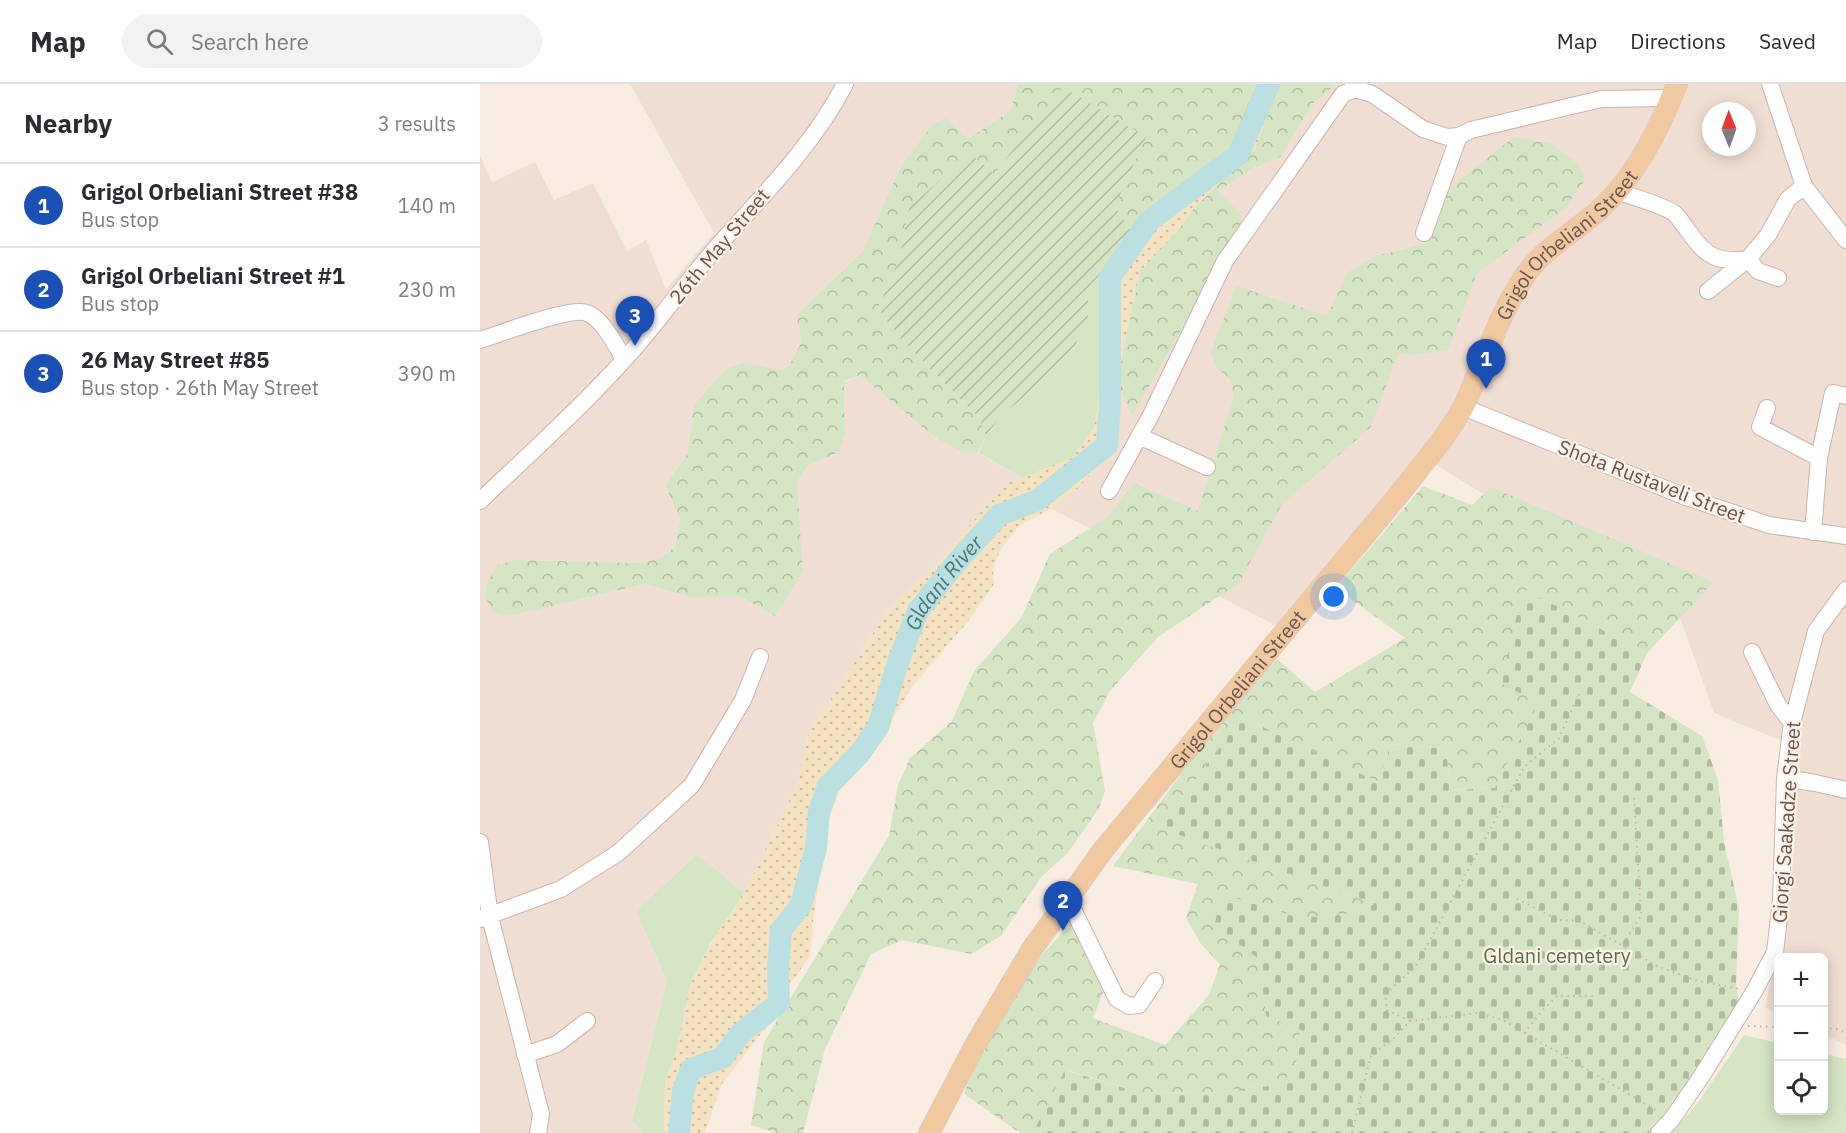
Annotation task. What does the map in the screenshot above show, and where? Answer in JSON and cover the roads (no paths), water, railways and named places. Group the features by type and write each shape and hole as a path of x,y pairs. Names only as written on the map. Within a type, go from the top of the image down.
{"main road":[{"name":"Grigol Orbeliani Street","path":"929,1133 986,1026 1032,949 1102,850 1401,492 1440,442 1463,407 1506,308 1527,273 1552,246 1592,217 1617,191 1642,155 1663,118 1674,91"}],"street":[{"name":"26th May Street","path":"480,501 624,359 651,329 705,261 802,150 829,112 845,84"},
{"path":"1770,84 1804,186 1846,240"},
{"path":"1109,491 1139,436 1226,261 1343,94 1355,89 1372,94 1424,129 1447,137 1459,136 1471,130 1601,99 1674,91"},
{"path":"1424,233 1459,136"},
{"path":"1708,291 1748,259 1768,235 1788,199 1804,186"},
{"path":"1617,191 1665,208 1677,215 1700,248 1708,254 1730,261 1748,259"},
{"path":"1748,259 1758,271 1778,278"},
{"path":"480,340 570,312 587,312 602,324 624,359"},
{"path":"1813,532 1819,458 1833,393 1846,396"},
{"name":"Shota Rustaveli Street","path":"1463,407 1686,497 1769,525 1846,536"},
{"path":"1767,408 1760,427 1819,458"},
{"path":"1139,436 1207,467"},
{"name":"Giorgi Saakadze Street","path":"1659,1133 1672,1119 1732,1026 1775,952 1781,900 1785,778 1792,723 1816,631 1846,590"},
{"path":"1752,652 1778,705 1792,723"},
{"path":"485,918 561,889 618,853 692,784 743,700 760,657"},
{"path":"1785,778 1846,790"},
{"path":"480,842 485,918 541,1114 538,1133"},
{"path":"1068,899 1117,999 1129,1006 1139,1005 1155,981"},
{"path":"525,1055 557,1044 588,1021"}],"waterway":[{"name":"Gldani River","path":"679,1133 683,1091 691,1069 722,1058 741,1033 779,1003 778,969 781,930 801,905 816,848 819,812 828,786 860,753 878,727 898,662 918,611 956,563 999,515 1038,500 1107,445 1110,403 1110,277 1149,221 1238,155 1269,84"}],"place":[{"name":"26 May Street #85","path":"635,346"},
{"name":"Grigol Orbeliani Street #38","path":"1486,389"},
{"name":"Grigol Orbeliani Street #1","path":"1063,931"}],"park label":[{"name":"Gldani cemetery","path":"1557,955"}]}
